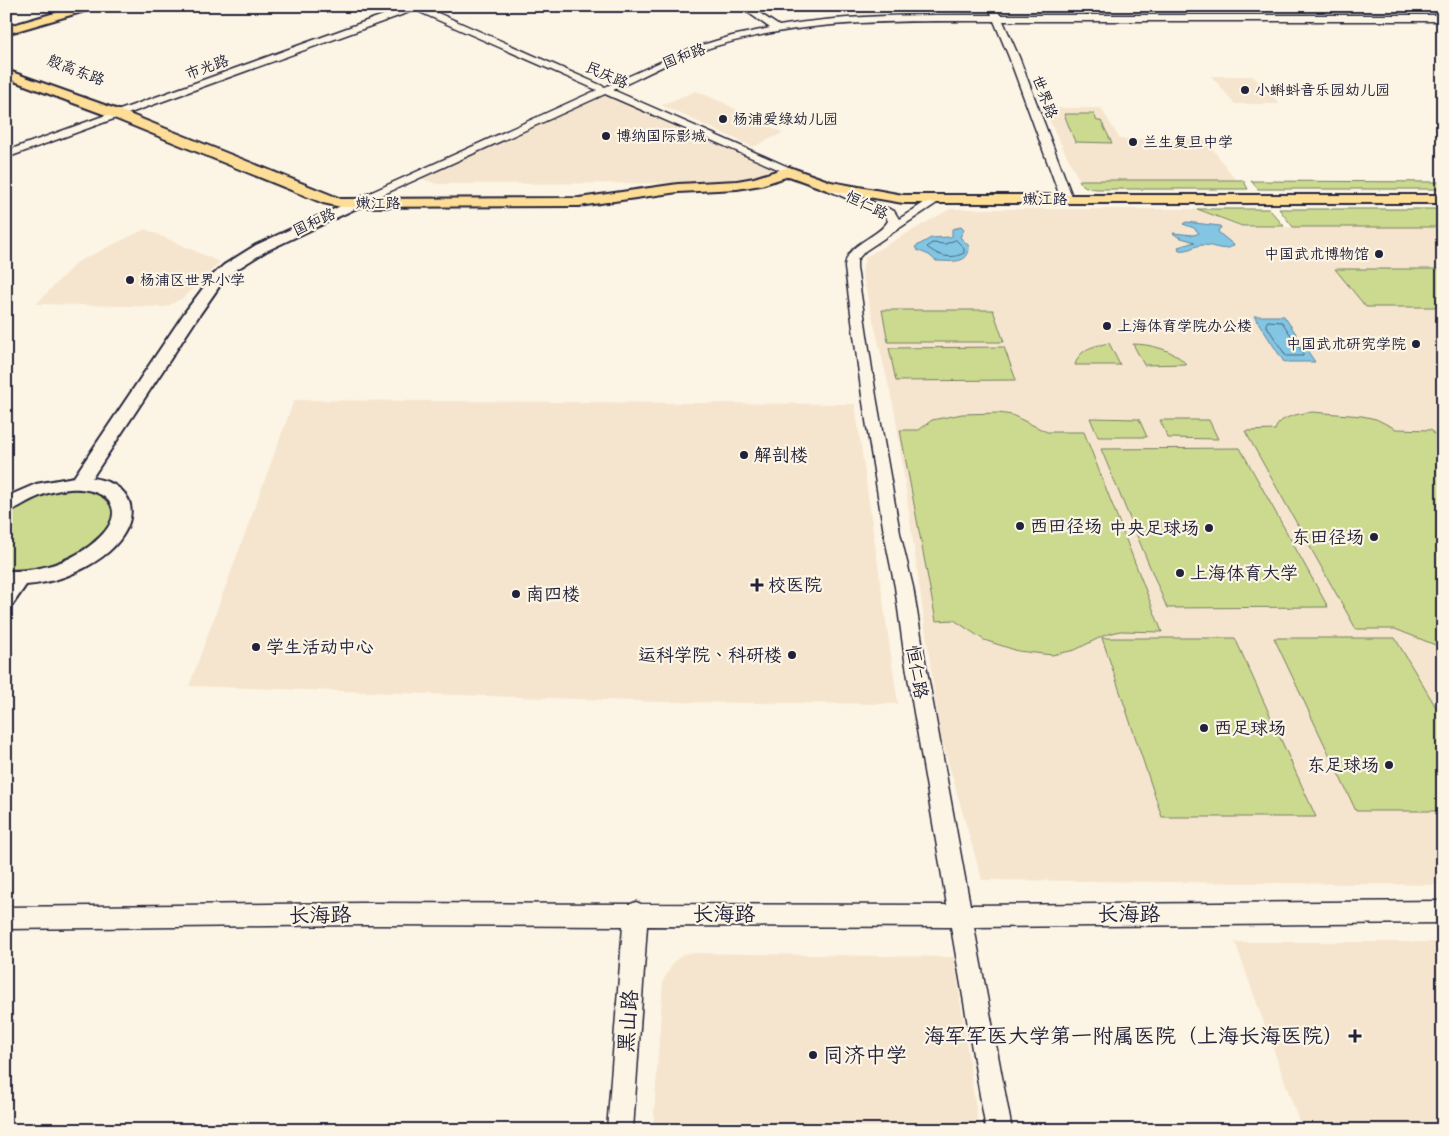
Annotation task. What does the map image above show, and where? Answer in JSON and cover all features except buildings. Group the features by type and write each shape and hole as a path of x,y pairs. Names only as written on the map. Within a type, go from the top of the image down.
{"main road":[{"path":"7,26 64,6"},
{"path":"7,26 30,24 91,6"},
{"name":"殷高东路","path":"6,61 135,109"},
{"name":"殷高东路","path":"6,74 119,115"},
{"name":"嫩江路","path":"135,109 338,192 352,194 607,194 654,191"},
{"name":"嫩江路","path":"119,115 328,200 356,203 579,202 678,188 737,185 756,182 789,171 827,186 881,196 937,199 1443,199"},
{"name":"国和路","path":"80,482 193,312 218,278 229,268 260,248 356,203"},
{"path":"6,506 34,491 80,482 100,485 115,493 122,504 122,519 112,536 96,552 72,565 46,575 13,578 6,599"}],"street":[{"name":"民庆路","path":"416,6 789,171"},
{"name":"市光路","path":"6,155 416,6"},
{"path":"743,6 777,29"},
{"name":"世界路","path":"992,6 1014,58 1067,199"},
{"name":"国和路","path":"356,203 692,51 735,38 777,29 813,23 873,18 1443,18"},
{"name":"恒仁路","path":"827,186 890,213 894,221 888,231"},
{"name":"恒仁路","path":"937,199 861,248 851,260 851,268 869,396 889,514 904,587 915,660 999,1130"},
{"name":"长海路","path":"6,918 636,913 962,916 1443,912"},
{"name":"黑山路","path":"620,1130 636,913"}],"shaded area":[{"name":"小蝌蚪音乐园幼儿园","path":"1211,76 1253,76 1280,104 1235,104"},
{"name":"杨浦爱绿幼儿园","path":"696,91 783,133 753,147 661,105"},
{"path":"602,95 781,172 708,183 436,184 420,178"},
{"name":"兰生复旦中学","path":"1043,108 1101,108 1120,139 1205,139 1236,180 1079,180"},
{"name":"上海体育大学","path":"950,209 1195,209 1242,227 1443,227 1443,885 982,880 940,734 895,413 862,273 865,257"},
{"name":"杨浦区世界小学","path":"145,229 220,262 183,298 166,307 36,304 77,262"},
{"path":"294,400 855,404 898,704 661,702 189,686"},
{"name":"海军军医大学第一附属医院（上海长海医院）","path":"1235,942 1443,942 1443,1130 1302,1130"},
{"name":"同济中学","path":"683,954 954,957 979,1130 653,1130 663,981 673,963"}],"green space":[{"path":"1064,114 1094,114 1097,121 1101,121 1112,143 1075,142"},
{"path":"1079,180 1243,180 1248,189 1096,189 1086,187"},
{"path":"1251,181 1443,182 1443,189 1258,189"},
{"path":"1197,209 1269,209 1284,226 1242,226"},
{"path":"1279,209 1443,209 1443,227 1293,227"},
{"path":"1335,269 1443,269 1443,307 1366,307"},
{"path":"882,310 993,310 1004,342 888,342"},
{"path":"1109,343 1120,365 1075,365 1077,359 1084,351"},
{"path":"1133,344 1162,349 1175,355 1186,364 1144,365"},
{"path":"1004,347 1016,380 896,381 889,348"},
{"name":"东田径场","path":"1312,412 1362,416 1376,419 1396,429 1431,430 1443,445 1443,648 1395,629 1356,629 1245,431 1275,430 1277,425 1285,419"},
{"name":"西田径场","path":"999,413 1012,415 1047,432 1084,432 1162,632 1120,631 1105,635 1075,650 1052,655 1018,651 984,640 954,620 936,621 900,430 919,430 932,420 962,414"},
{"path":"1090,418 1139,419 1147,437 1098,437"},
{"path":"1160,420 1209,420 1218,439 1168,438"},
{"name":"中央足球场","path":"1240,448 1328,607 1167,608 1101,449"},
{"path":"75,488 98,494 110,502 113,513 109,525 100,537 87,548 56,565 44,569 6,570 6,512 22,502 39,496"},
{"name":"西足球场","path":"1102,638 1235,638 1316,817 1162,817"},
{"name":"东足球场","path":"1274,638 1395,638 1443,719 1443,811 1356,811"}],"water":[{"path":"1186,222 1220,226 1219,233 1234,245 1223,249 1203,245 1179,250 1178,247 1195,242 1178,237 1173,233 1194,235 1199,233 1194,228 1183,224"},
{"path":"961,227 964,230 960,237 969,246 968,252 963,259 958,261 936,261 915,247 931,238 950,237 952,236 952,229"},
{"path":"1254,316 1284,316 1315,362 1284,362"}],"place":[{"name":"小蝌蚪音乐园幼儿园","path":"1245,90"},
{"name":"杨浦爱绿幼儿园","path":"723,119"},
{"name":"博纳国际影城","path":"606,136"},
{"name":"兰生复旦中学","path":"1133,142"},
{"name":"中国武术博物馆","path":"1379,254"},
{"name":"杨浦区世界小学","path":"130,280"},
{"name":"上海体育学院办公楼","path":"1107,326"},
{"name":"中国武术研究学院","path":"1416,344"},
{"name":"解剖楼","path":"744,455"},
{"name":"西田径场","path":"1020,526"},
{"name":"中央足球场","path":"1209,528"},
{"name":"东田径场","path":"1374,537"},
{"name":"上海体育大学","path":"1180,573"},
{"name":"校医院","path":"757,585"},
{"name":"南四楼","path":"516,594"},
{"name":"学生活动中心","path":"256,647"},
{"name":"运科学院、科研楼","path":"792,655"},
{"name":"西足球场","path":"1204,728"},
{"name":"东足球场","path":"1389,765"},
{"name":"海军军医大学第一附属医院（上海长海医院）","path":"1355,1036"},
{"name":"同济中学","path":"813,1055"}]}
